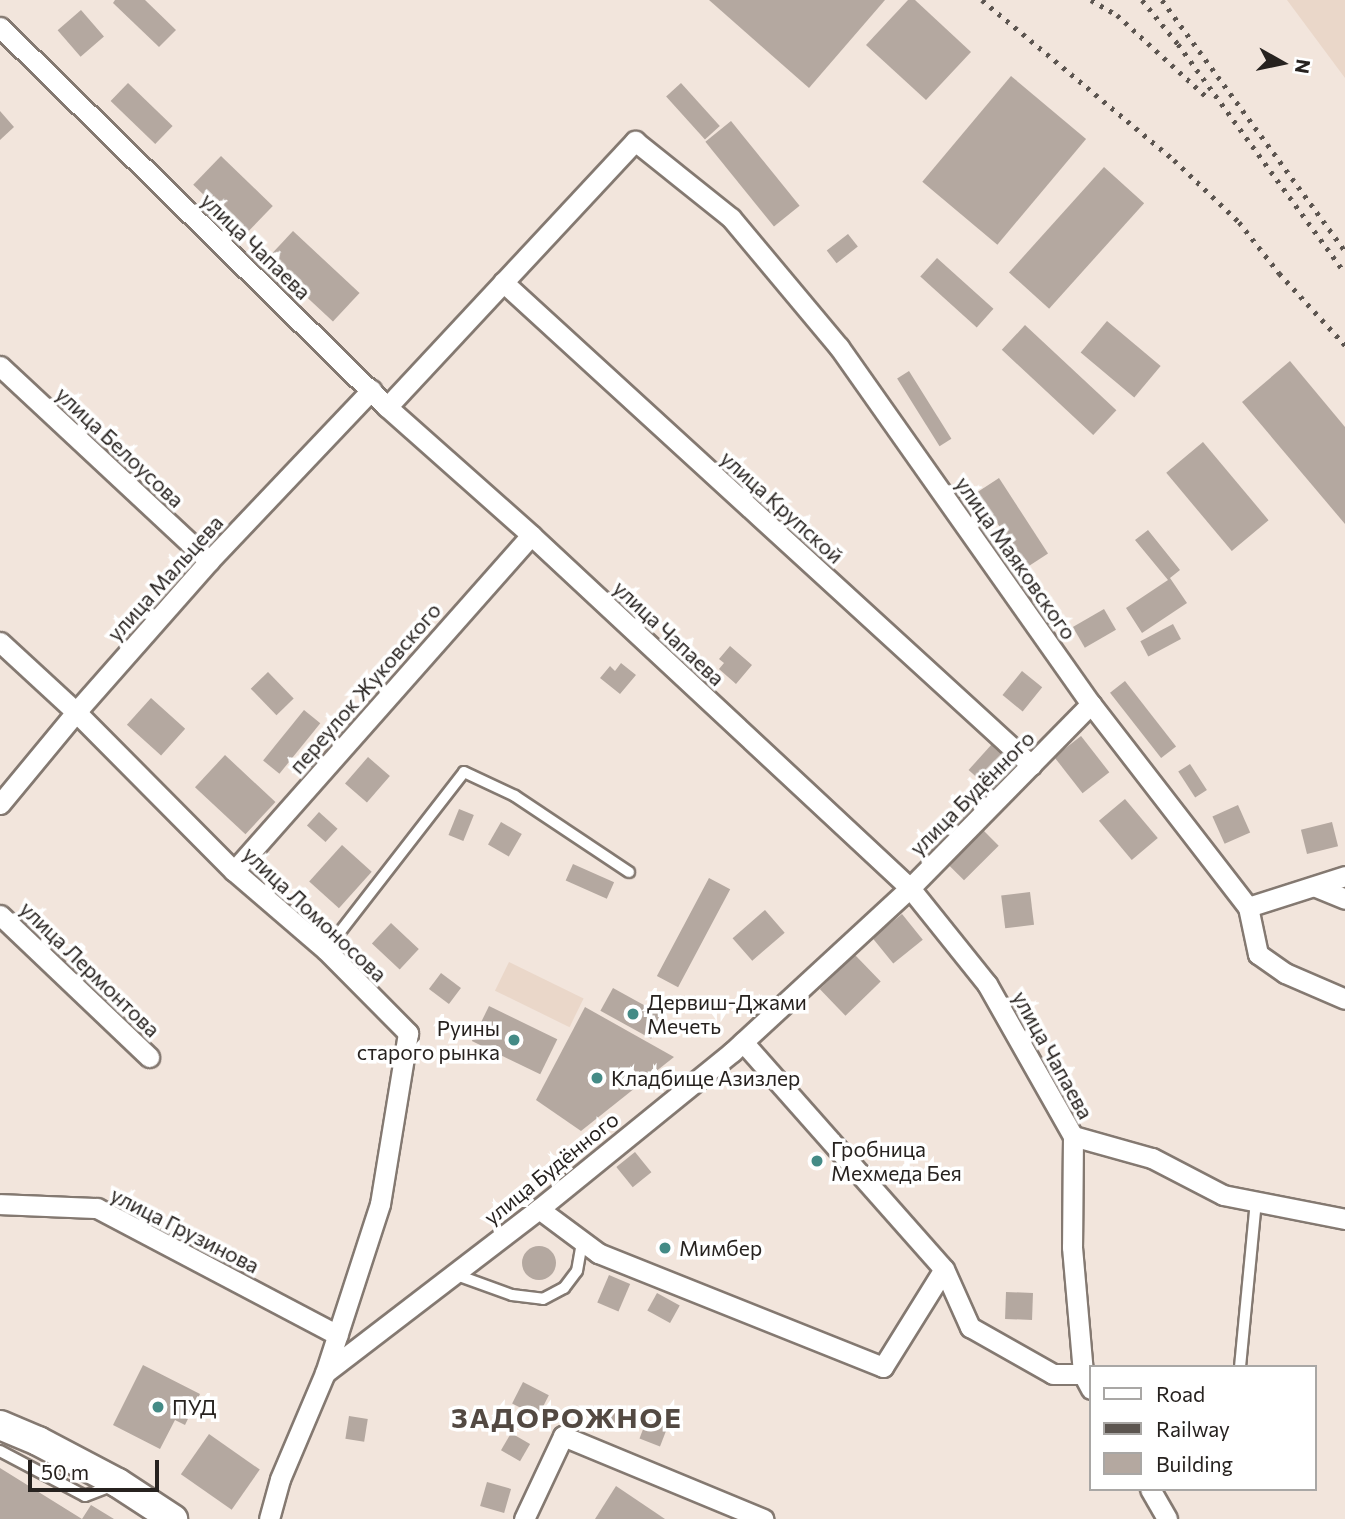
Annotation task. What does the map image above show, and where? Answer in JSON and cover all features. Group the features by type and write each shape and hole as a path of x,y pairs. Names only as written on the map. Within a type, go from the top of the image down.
{"main road":[{"path":"0,1425 38,1441 118,1483 173,1519"}],"street":[{"name":"улица Чапаева","path":"0,27 387,407 531,535 910,888 987,984 1073,1136 1072,1247 1087,1382"},
{"name":"улица Маяковского","path":"503,282 635,141 731,218 839,347 1091,704 1248,907 1258,954 1285,973 1345,999"},
{"path":"387,407 503,282"},
{"name":"улица Крупской","path":"503,282 1031,765"},
{"name":"улица Белоусова","path":"0,366 209,561"},
{"name":"улица Мальцева","path":"0,804 76,712 209,561 371,390"},
{"name":"переулок Жуковского","path":"234,871 531,535"},
{"name":"улица Ломоносова","path":"0,642 76,712 234,871 326,950 408,1033 380,1204 325,1373"},
{"name":"улица Будённого","path":"269,1519 280,1479 325,1373 538,1209 743,1042 910,888 1091,704"},
{"path":"1248,907 1345,876"},
{"path":"1317,887 1345,900"},
{"name":"улица Лермонтова","path":"0,915 149,1057"},
{"path":"743,1042 944,1269 970,1327 1053,1374 1087,1382"},
{"path":"1073,1136 1152,1158 1223,1195 1345,1219"},
{"name":"улица Грузинова","path":"0,1204 97,1208 338,1335"},
{"path":"538,1209 598,1253 883,1367 944,1269"},
{"path":"524,1519 563,1436 763,1519"},
{"path":"1151,1491 1167,1519"}],"lane":[{"path":"326,950 464,772 515,796 629,872"},
{"path":"1240,1365 1256,1202"},
{"path":"453,1274 512,1294 543,1299 564,1288 577,1271 582,1242"},
{"path":"0,1451 85,1496 118,1483"}],"shaded area":[{"path":"1287,0 1345,0 1345,78"},
{"name":"Руины старого рынка","path":"509,962 584,998 570,1027 495,991"}],"building":[{"path":"115,0 145,0 176,30 159,47 113,3"},
{"path":"709,0 885,0 809,88"},
{"path":"908,0 915,0 971,52 926,100 866,45"},
{"path":"81,10 104,36 81,57 58,30"},
{"path":"1011,76 1086,139 997,245 922,182"},
{"path":"128,83 173,126 155,144 111,101"},
{"path":"681,83 720,126 705,139 666,96"},
{"path":"0,111 14,127 0,140"},
{"path":"731,121 800,206 774,226 705,142"},
{"path":"221,156 273,206 245,235 193,185"},
{"path":"1104,167 1144,203 1049,309 1009,273"},
{"path":"293,231 360,293 333,322 266,260"},
{"path":"848,234 858,247 837,263 827,251"},
{"path":"937,258 993,309 977,327 920,277"},
{"path":"1107,321 1161,366 1134,397 1081,352"},
{"path":"1025,325 1116,410 1093,435 1002,350"},
{"path":"1290,361 1345,427 1345,524 1242,402"},
{"path":"909,371 951,439 940,446 897,378"},
{"path":"1203,442 1269,520 1232,551 1166,473"},
{"path":"999,478 1048,553 1026,568 977,492"},
{"path":"1148,530 1180,570 1170,578 1187,603 1142,633 1126,608 1168,580 1135,540"},
{"path":"1104,609 1116,630 1085,648 1073,627"},
{"path":"1173,624 1181,639 1148,656 1140,641"},
{"path":"730,646 752,665 736,684 719,669 724,663 719,659"},
{"path":"621,663 636,675 620,694 600,678 610,666 615,671"},
{"path":"1022,671 1042,687 1023,711 1002,695"},
{"path":"268,672 294,699 276,715 251,689"},
{"path":"1125,681 1176,746 1161,758 1110,693"},
{"path":"151,698 185,729 161,756 127,725"},
{"path":"304,710 320,723 279,774 263,761"},
{"path":"1081,736 1109,772 1083,793 1054,757"},
{"path":"992,744 1003,754 980,780 969,770"},
{"path":"225,755 275,802 245,834 195,787"},
{"path":"368,757 390,776 367,802 345,783"},
{"path":"1190,764 1207,790 1195,798 1178,772"},
{"path":"1125,799 1158,838 1132,860 1099,821"},
{"path":"1238,805 1250,832 1225,844 1212,816"},
{"path":"459,809 474,815 463,841 449,835"},
{"path":"319,812 338,829 326,842 307,825"},
{"path":"501,822 522,834 509,857 488,845"},
{"path":"1332,822 1338,846 1307,854 1301,830"},
{"path":"981,828 999,846 964,880 946,863"},
{"path":"342,845 372,872 339,908 309,881"},
{"path":"573,864 614,882 607,899 566,880"},
{"path":"709,878 730,889 678,987 657,976"},
{"path":"1030,892 1034,925 1005,928 1001,896"},
{"path":"765,910 785,933 752,961 733,938"},
{"path":"902,914 923,940 893,964 872,938"},
{"path":"391,923 419,949 400,969 372,943"},
{"path":"855,955 881,982 845,1016 820,989"},
{"path":"441,973 461,988 449,1004 429,989"},
{"name":"Дервиш-Джами Мечеть","path":"613,988 664,1016 651,1039 600,1011"},
{"name":"Руины старого рынка","path":"489,1006 557,1039 540,1074 472,1041"},
{"name":"Кладбище Азизлер","path":"585,1007 674,1057 581,1131 536,1100"},
{"path":"635,1152 651,1172 633,1187 616,1167"},
{"path":"539,1246 551,1251 556,1263 551,1275 539,1280 527,1275 522,1263 527,1251"},
{"path":"609,1275 630,1284 618,1312 597,1303"},
{"path":"1006,1292 1033,1293 1032,1320 1005,1319"},
{"path":"657,1293 680,1306 670,1323 647,1310"},
{"name":"ПУД","path":"143,1365 200,1394 185,1425 175,1420 160,1449 113,1425"},
{"path":"523,1382 549,1395 538,1417 512,1403"},
{"path":"602,1406 619,1414 614,1426 597,1418"},
{"path":"349,1416 368,1419 364,1442 345,1439"},
{"path":"647,1419 668,1427 660,1446 639,1439"},
{"path":"511,1433 530,1444 520,1461 501,1450"},
{"path":"209,1434 260,1470 232,1510 181,1474"},
{"path":"0,1468 82,1519 0,1519"},
{"path":"487,1482 511,1489 504,1513 480,1506"},
{"path":"616,1486 665,1519 595,1519"},
{"path":"91,1505 114,1519 82,1519"}],"railway":[{"path":"982,0 1174,160 1239,222 1279,273 1345,345"},
{"path":"1091,0 1117,15 1209,99"},
{"path":"1142,0 1178,44 1345,273"},
{"path":"1162,0 1345,251"}],"place":[{"name":"Дервиш-Джами Мечеть","path":"633,1014"},
{"name":"Руины старого рынка","path":"514,1040"},
{"name":"Кладбище Азизлер","path":"597,1078"},
{"name":"Гробница Мехмеда Бея","path":"817,1161"},
{"name":"Мимбер","path":"665,1248"},
{"name":"ПУД","path":"158,1407"}],"district":[{"name":"ЗАДОРОЖНОЕ","path":"567,1417"}]}
